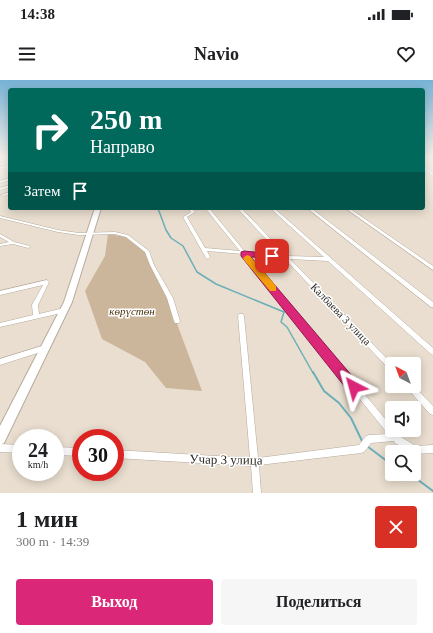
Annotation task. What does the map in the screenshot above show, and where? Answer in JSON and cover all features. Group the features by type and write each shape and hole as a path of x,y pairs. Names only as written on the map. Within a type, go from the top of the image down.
{"main road":[{"path":"0,439 4,423 64,310 97,210"}],"street":[{"path":"3,195 8,194"},
{"path":"192,210 193,212 185,217 208,257"},
{"path":"209,210 385,424"},
{"name":"Калбаева 3 улица","path":"241,210 385,361"},
{"path":"274,210 433,352"},
{"path":"312,210 433,305"},
{"path":"350,210 433,268"},
{"path":"0,217 58,231 90,234 115,233 127,236 147,251 152,265 170,298 177,321"},
{"path":"0,235 13,243 28,247"},
{"path":"0,245 13,243"},
{"path":"203,249 226,250 244,254 328,259"},
{"path":"0,293 47,282 35,305 36,316"},
{"path":"0,325 64,310"},
{"path":"242,316 257,493"},
{"path":"0,362 45,348"},
{"path":"416,393 433,411"},
{"path":"396,437 398,440 415,450 433,449"},
{"name":"Учар 3 улица","path":"124,455 254,462 361,449 369,439 396,437"},
{"path":"0,448 12,449"}],"green space":[{"name":"көрүстөн","path":"108,234 126,237 146,253 166,294 202,391 166,388 145,362 102,339 85,291 105,256"}],"waterway":[{"path":"159,211 166,230 171,238 183,246 197,272 216,284 284,312 281,322 287,327 313,373"},
{"path":"313,372 324,391 339,403 351,418 363,443"},
{"path":"367,446 385,460"},
{"path":"419,481 433,491"}],"slow traffic":[{"path":"247,258 273,289"}],"route":[{"path":"272,256 244,254 354,387"}]}
